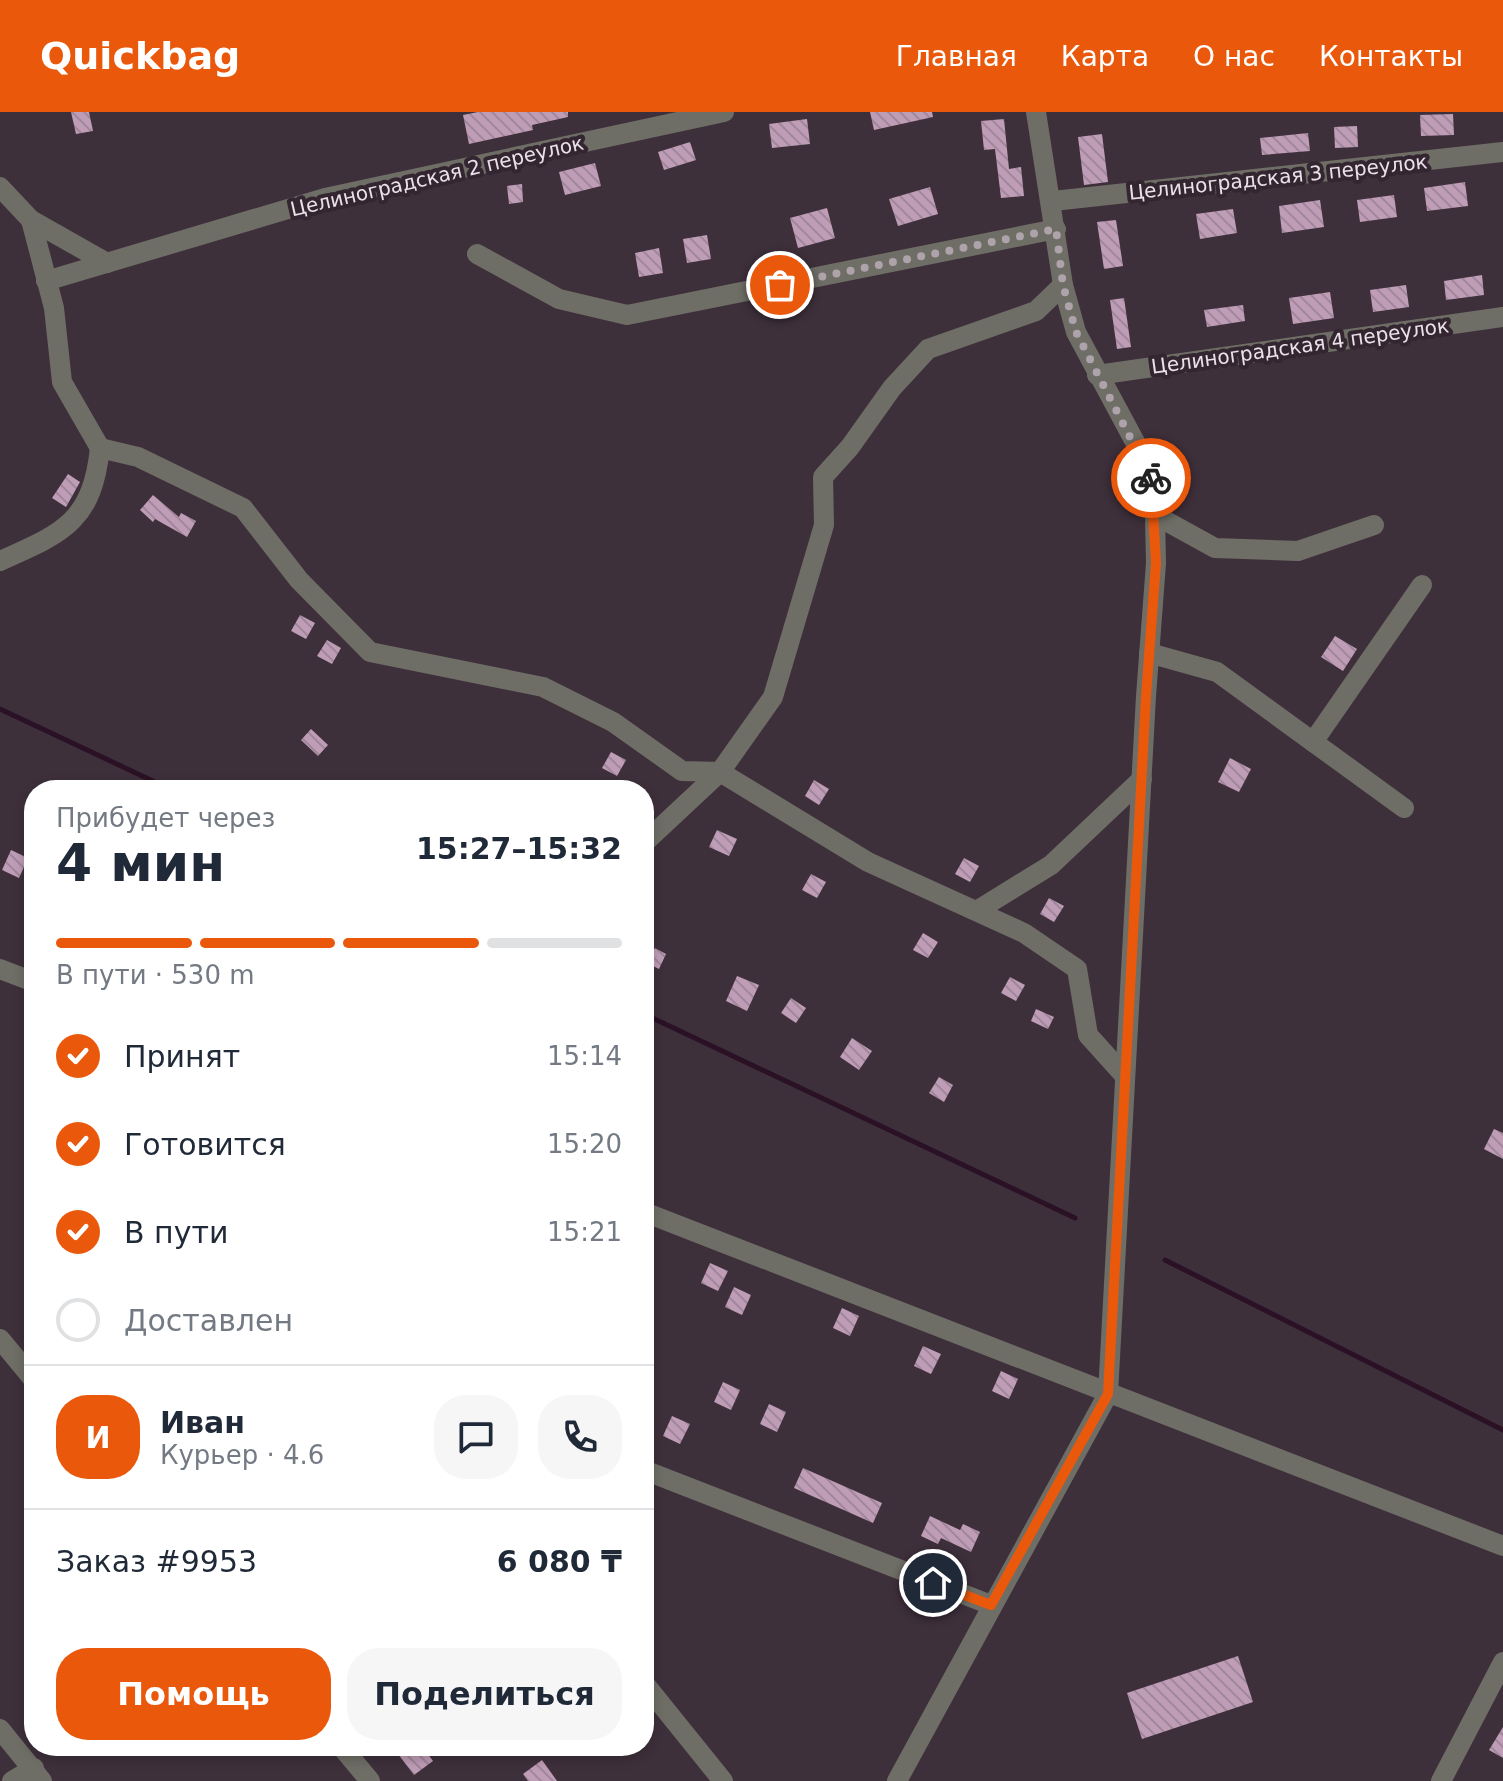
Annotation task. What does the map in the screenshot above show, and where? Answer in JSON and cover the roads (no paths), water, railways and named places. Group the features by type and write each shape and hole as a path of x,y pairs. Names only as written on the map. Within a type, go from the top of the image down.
{"street":[{"name":"Целиноградская 2 переулок","path":"46,281 325,198 724,112"},
{"path":"897,1781 1108,1394 1124,1075 1156,563 1155,515 1150,470 1076,332 1063,285 1053,201 1036,112"},
{"name":"Целиноградская 3 переулок","path":"1053,201 1503,152"},
{"path":"0,187 31,220 107,263"},
{"path":"0,561 44,541 79,517 97,478 100,448 62,382 54,308 31,220"},
{"path":"477,254 559,299 627,315 1056,229"},
{"path":"654,834 720,772 773,697 824,525 823,477 928,349 1036,311 1063,285"},
{"name":"Целиноградская 4 переулок","path":"1097,375 1503,317"},
{"path":"100,448 138,457 243,508 299,580 370,652 543,687 613,722 682,771 720,772 868,862 1024,933 1077,969 1088,1035 1124,1075"},
{"path":"1155,515 1215,548 1298,551 1374,525"},
{"path":"1313,742 1422,585"},
{"path":"1149,653 1217,672 1404,808"},
{"path":"978,910 1051,865 1142,779"},
{"path":"0,969 24,978"},
{"path":"654,1216 1503,1546"},
{"path":"0,1339 24,1367"},
{"path":"654,1474 991,1605"},
{"path":"1441,1781 1503,1662"},
{"path":"654,1695 723,1781"},
{"path":"0,1729 38,1774 12,1781"},
{"path":"349,1756 370,1781"}],"waterway":[{"path":"0,709 151,780"},
{"path":"654,1019 1075,1218"},
{"path":"1165,1260 1503,1430"}]}
